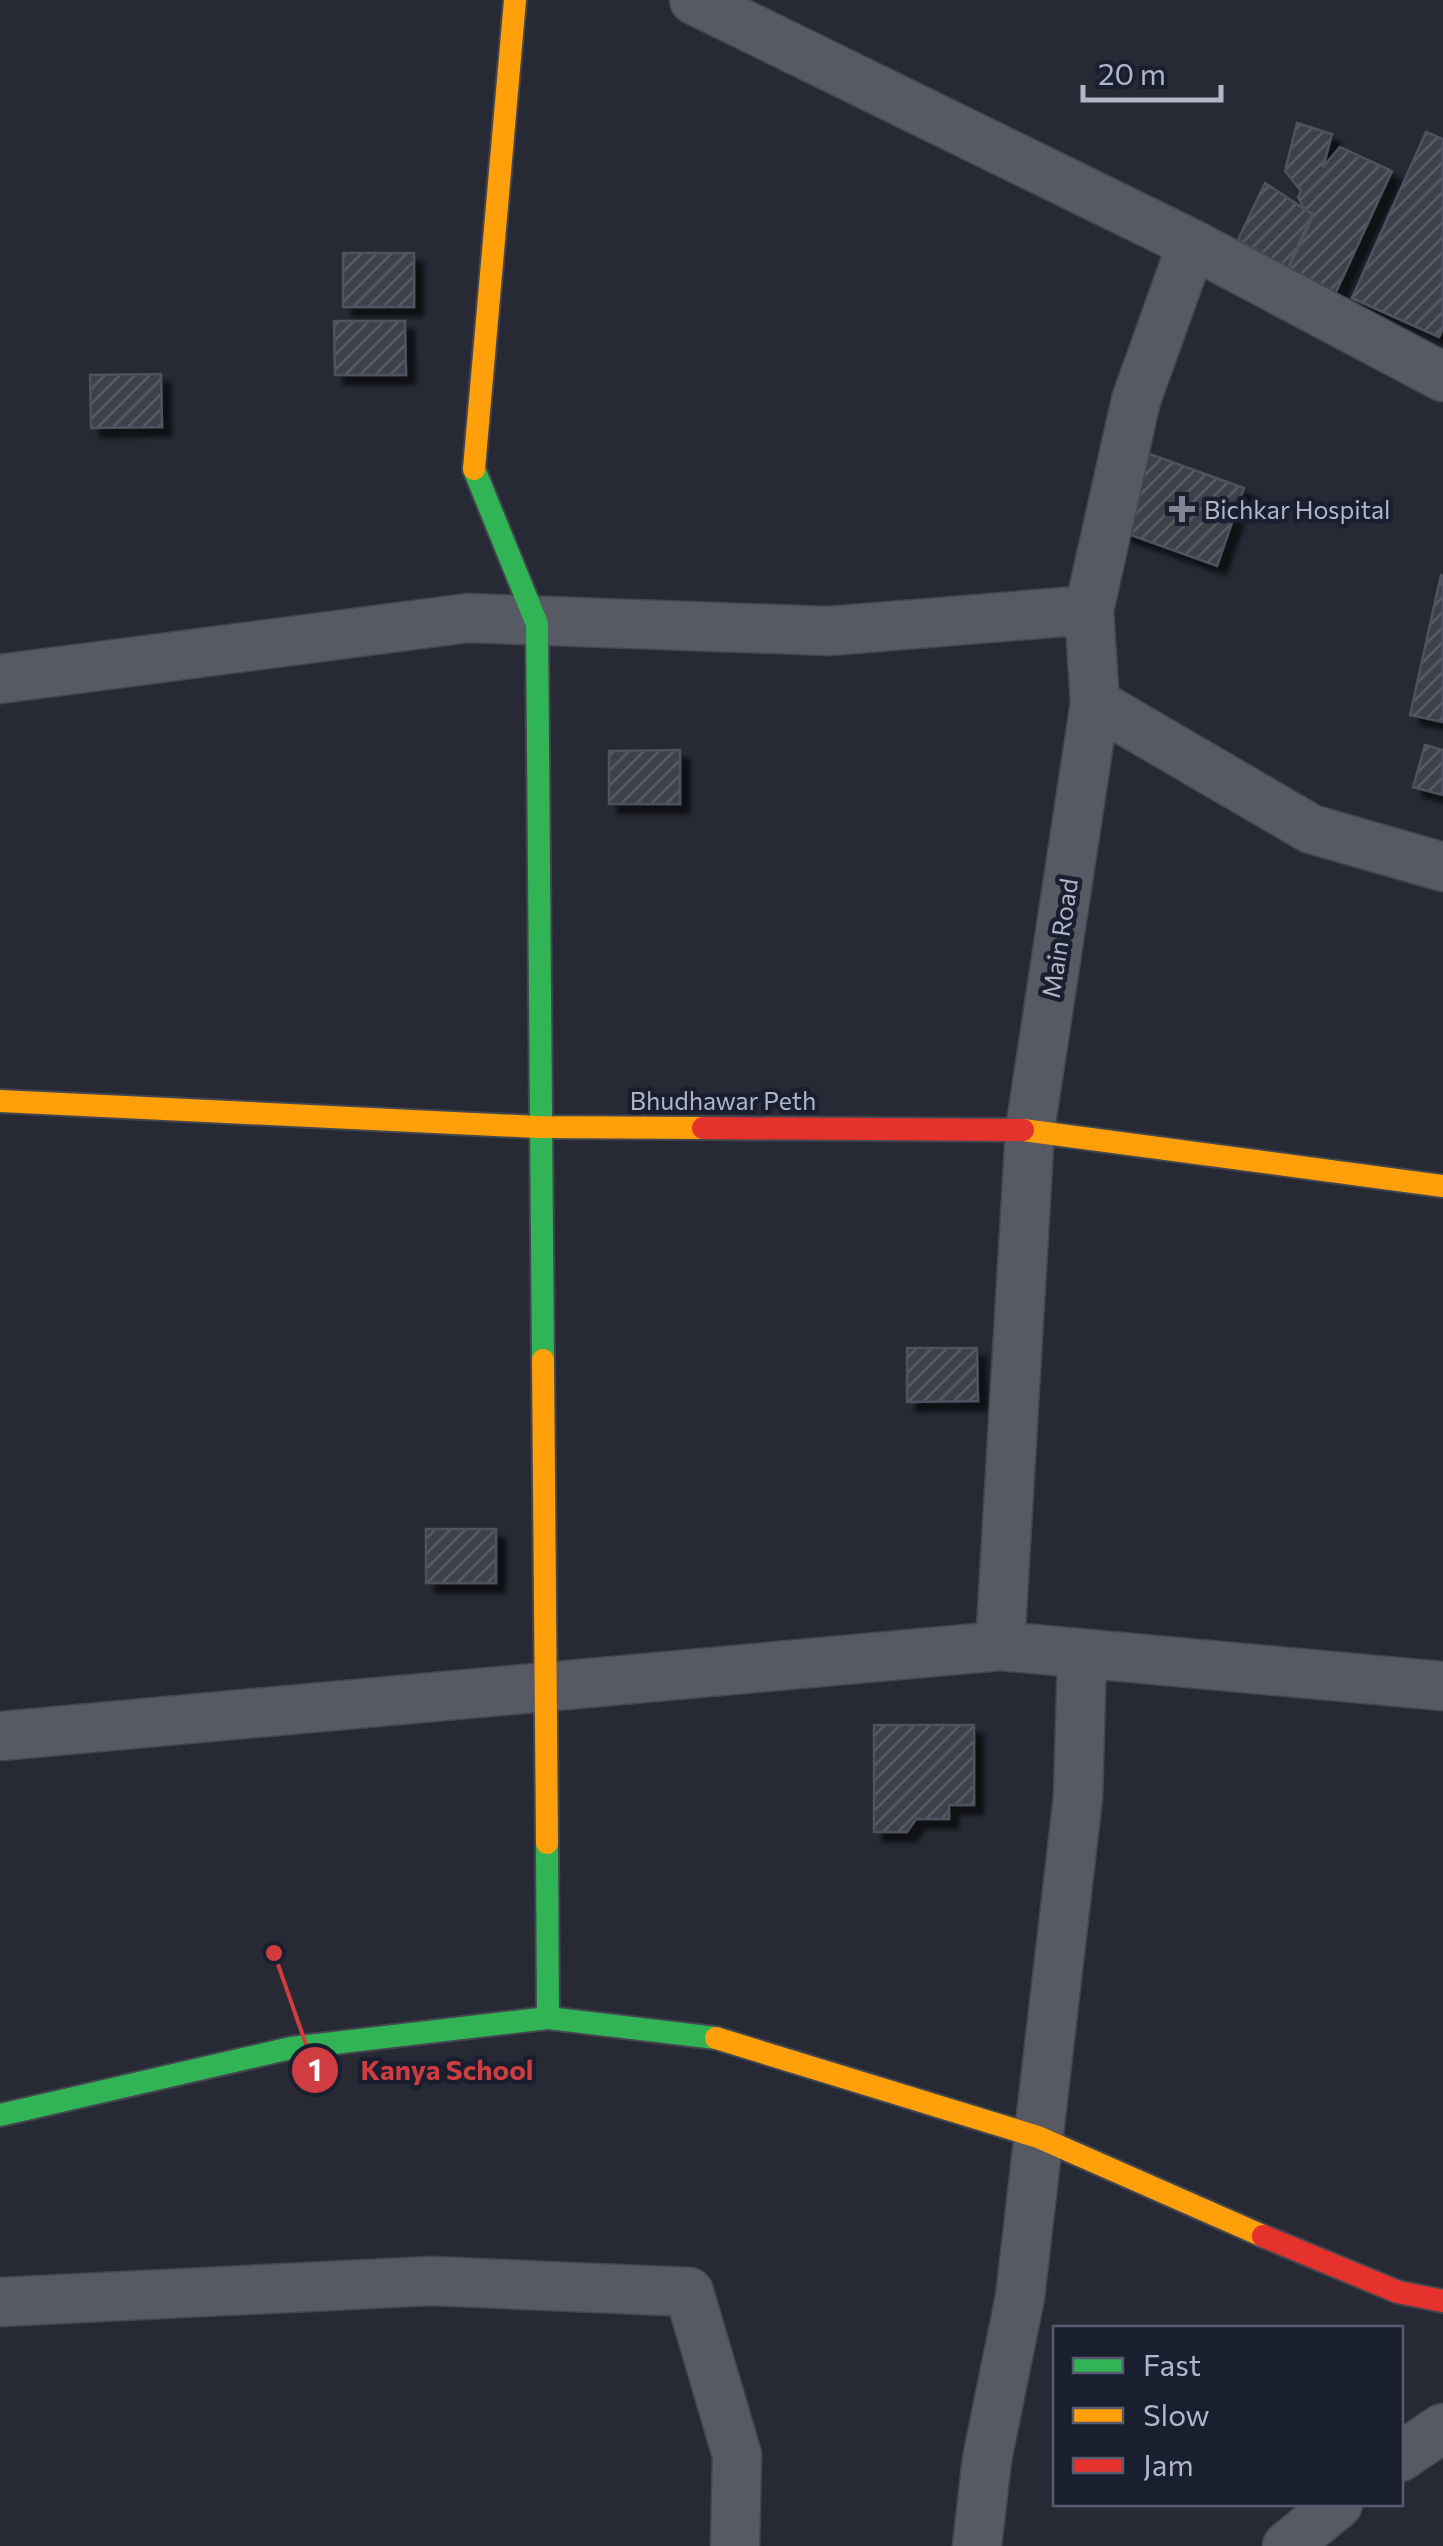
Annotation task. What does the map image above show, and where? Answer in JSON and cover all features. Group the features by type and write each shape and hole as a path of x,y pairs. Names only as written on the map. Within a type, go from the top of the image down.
{"street":[{"path":"515,0 474,470 537,624 548,2018"},
{"path":"694,0 1192,244 1443,377"},
{"name":"Main Road","path":"1000,1646 1030,1130 1095,703 1090,610 1136,400 1192,244"},
{"path":"0,680 468,618 537,624 829,631 1090,610"},
{"path":"1095,703 1311,829 1443,867"},
{"name":"Bhudhawar Peth","path":"0,1101 538,1126 1030,1130 1443,1186"},
{"path":"0,1736 1000,1646 1443,1686"},
{"path":"977,2546 986,2459 1020,2297 1078,1797 1082,1656"},
{"path":"0,2115 292,2048 548,2018 712,2036 1038,2137 1308,2256 1398,2292 1443,2301"},
{"path":"0,2302 432,2281 689,2292 736,2456 735,2546"},
{"path":"1403,2455 1443,2428"},
{"path":"1288,2546 1336,2506"}],"building":[{"path":"1297,123 1332,134 1323,167 1340,147 1392,171 1329,307 1281,285 1314,214 1305,210 1298,197 1301,191 1285,171"},
{"path":"1426,132 1443,139 1443,328 1439,337 1352,298"},
{"path":"1265,183 1312,214 1288,268 1238,240"},
{"path":"343,253 414,253 414,307 343,307"},
{"path":"334,321 405,321 406,375 335,375"},
{"path":"161,374 162,427 91,428 90,375"},
{"path":"1144,452 1244,488 1217,566 1117,530"},
{"path":"1443,576 1443,722 1410,715"},
{"path":"1425,745 1443,750 1443,795 1413,787"},
{"path":"680,750 680,804 609,804 609,751"},
{"path":"907,1348 977,1348 978,1401 907,1402"},
{"path":"426,1529 496,1529 496,1583 426,1583"},
{"path":"874,1725 974,1725 974,1805 949,1805 949,1819 916,1819 907,1832 874,1832"}],"traffic: fast":[{"path":"474,469 537,624 543,1360"},
{"path":"547,1843 548,2018"},
{"path":"0,2115 291,2048 548,2018 716,2038"}],"traffic: slow":[{"path":"474,469 515,0"},
{"path":"0,1101 538,1127 703,1128"},
{"path":"1023,1130 1443,1186"},
{"path":"543,1360 547,1843"},
{"path":"716,2038 1038,2137 1263,2236"}],"traffic: jam":[{"path":"703,1128 1023,1130"},
{"path":"1263,2236 1398,2292 1443,2301"}],"place":[{"name":"Bichkar Hospital","path":"1182,509"},
{"name":"Kanya School","path":"274,1953"}]}
